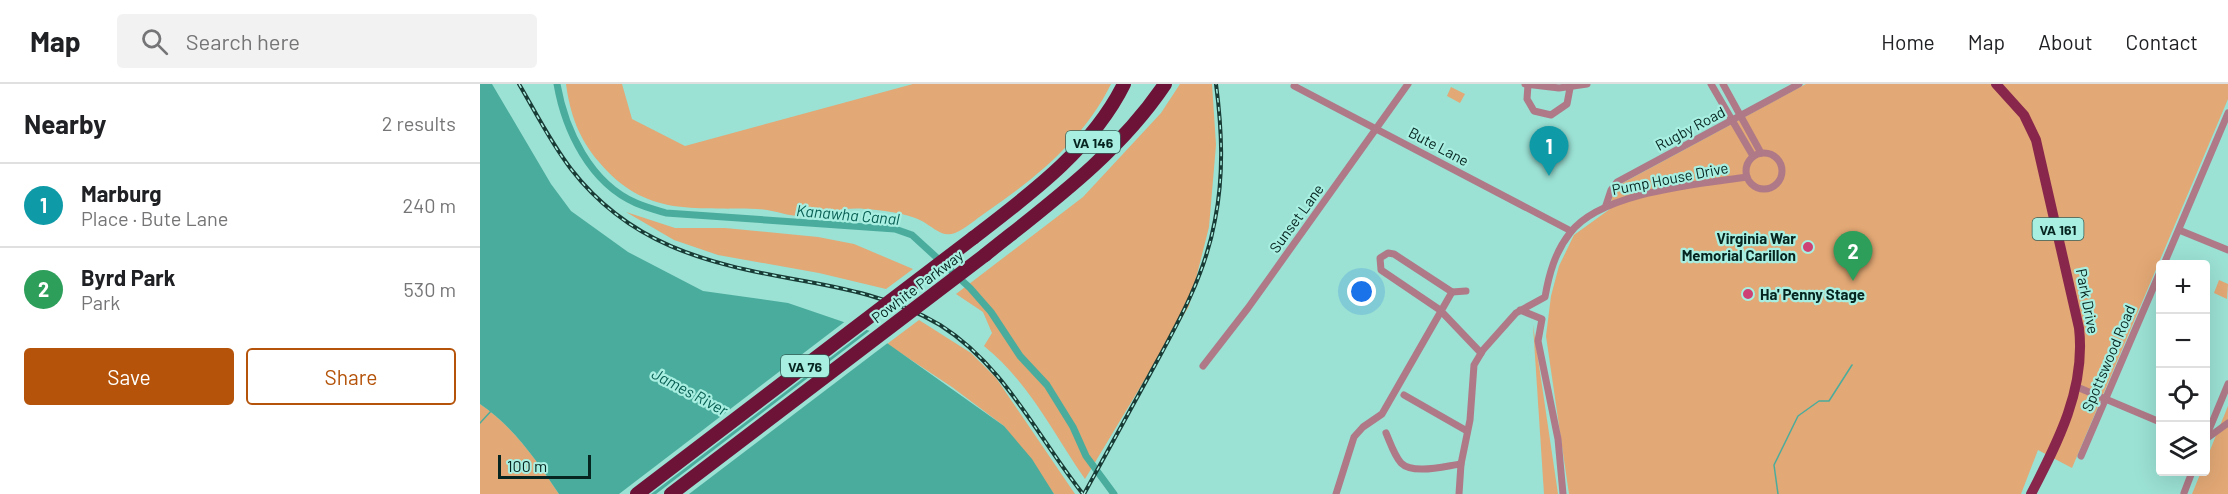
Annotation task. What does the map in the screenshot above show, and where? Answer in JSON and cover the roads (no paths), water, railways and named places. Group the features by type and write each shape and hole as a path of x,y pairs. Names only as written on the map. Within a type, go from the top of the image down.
{"highway":[{"name":"Powhite Parkway","path":"637,494 1038,188 1104,117 1124,84"},
{"name":"VA 146","path":"1038,188 1081,155 1095,140 1111,122 1133,84"},
{"name":"Powhite Parkway","path":"671,494 985,255 1080,179 1113,148 1166,84"}],"main road":[{"name":"Park Drive","path":"1996,84 2024,115 2036,140 2046,174 2082,351 2077,387 2054,449 2031,494"}],"street":[{"name":"Sunset Lane","path":"1203,366 1408,84"},
{"path":"1570,88 1567,104 1551,115 1534,111 1527,99 1527,84 1570,88 1587,84"},
{"path":"1711,84 1753,156"},
{"path":"1723,84 1761,153"},
{"name":"Rugby Road","path":"1606,205 1611,190 1617,182 1799,84"},
{"name":"Bute Lane","path":"1294,86 1571,231"},
{"path":"2166,260 2228,113"},
{"path":"1761,153 1771,154 1779,161 1782,171 1779,182 1770,188 1759,188 1747,177 1747,164 1753,156 1761,153"},
{"name":"Pump House Drive","path":"1520,310 1545,297 1555,260 1571,231 1606,205 1651,193 1747,177"},
{"path":"2179,230 2228,250"},
{"path":"1466,291 1452,292 1394,254 1388,253 1380,258 1381,270 1440,310 1481,353"},
{"name":"Spottswood Road","path":"2082,456 2104,399 2156,281"},
{"path":"1336,494 1349,445 1363,427 1382,414 1452,292"},
{"path":"1459,494 1462,485 1461,464 1471,408 1473,372 1481,353 1520,310 1542,319 1538,341 1558,439 1563,494"},
{"path":"2210,426 2228,384"},
{"path":"2077,387 2156,420"},
{"path":"1404,395 1467,431"},
{"path":"2210,435 2228,423"},
{"path":"1386,433 1399,461 1406,466 1416,468 1461,464"},
{"path":"2184,493 2190,476"}],"water":[{"name":"James River","path":"480,84 492,84 551,184 571,211 628,252 703,291 788,303 870,331 1004,426 1032,459 1054,494 559,494 514,433 480,404"}],"waterway":[{"name":"Kanawha Canal","path":"557,84 566,119 582,153 605,182 636,203 666,213 895,229 912,235 970,288 991,312 1020,356 1047,385 1073,427 1086,456 1114,494"},
{"path":"1778,494 1774,465 1798,416 1819,401 1829,401 1852,365"},
{"path":"480,423 492,410"}],"railway":[{"path":"519,84 571,169 594,195 618,216 644,233 699,257 729,266 850,290 887,301 940,325 983,360 1001,381 1083,494"},
{"path":"1084,494 1180,319 1204,261 1215,220 1220,186 1221,135 1216,84"}],"place":[{"name":"Marburg","path":"1549,176"},
{"name":"Virginia War Memorial Carillon","path":"1808,247"},
{"name":"Byrd Park","path":"1853,281"},
{"name":"Ha' Penny Stage","path":"1748,294"}]}
